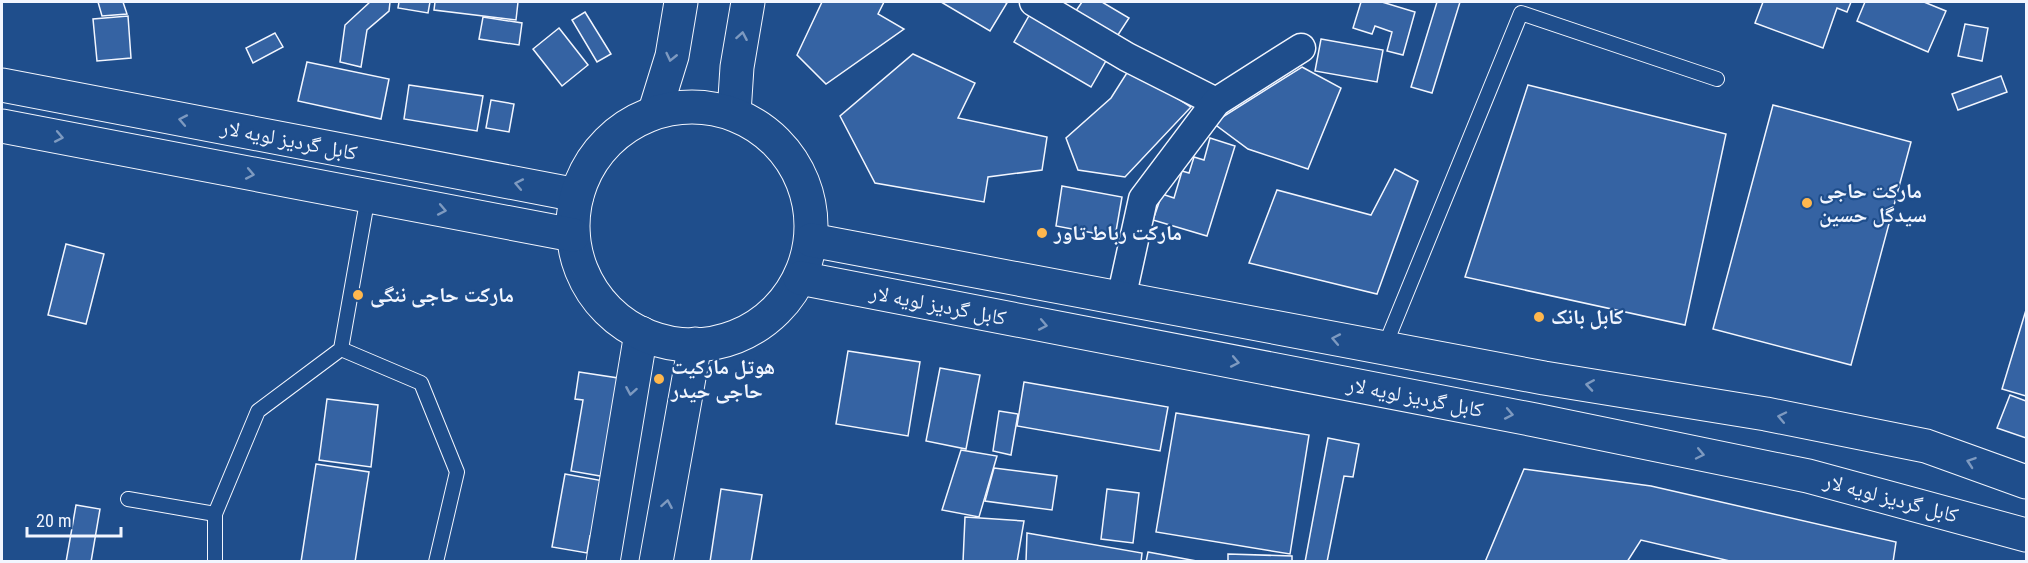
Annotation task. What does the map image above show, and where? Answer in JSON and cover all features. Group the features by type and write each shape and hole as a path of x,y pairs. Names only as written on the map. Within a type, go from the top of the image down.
{"main road":[{"path":"656,111 672,56 681,2"},
{"path":"734,113 737,67 748,2"},
{"name":"کابل گردیز لویه لار","path":"2,85 577,195"},
{"path":"695,105 734,113 769,132 795,163 809,200 812,240 800,278 777,310 746,333 709,345 670,344 634,330 603,306 582,273 573,235 577,195 593,159 620,130 656,111 695,105"},
{"name":"کابل گردیز لویه لار","path":"2,126 573,235"},
{"name":"کابل گردیز لویه لار","path":"812,240 1544,378 1766,414 1892,439 1926,447 2026,482"},
{"name":"کابل گردیز لویه لار","path":"800,278 1535,420 1796,474 2026,535"},
{"path":"603,561 641,333"},
{"path":"656,561 695,344"}],"street":[{"path":"1034,2 1127,57 1216,102"},
{"path":"1121,299 1143,199 1216,102 1301,48"}],"lane":[{"path":"1384,348 1521,13 1717,79"},
{"path":"215,561 215,514 258,411 341,349 368,196"},
{"path":"341,349 421,383 457,472 436,561"},
{"path":"128,499 215,514"}],"building":[{"path":"98,2 123,2 127,14 102,16"},
{"path":"370,2 390,2 389,11 367,30 361,67 340,62 345,25"},
{"path":"399,2 430,2 428,13 398,8"},
{"path":"435,2 518,2 516,20 434,10"},
{"path":"822,2 884,2 878,14 904,29 826,84 797,55"},
{"path":"941,2 1004,2 1007,3 990,31"},
{"path":"1082,2 1102,2 1129,18 1114,41 1073,15"},
{"path":"1361,2 1382,2 1415,12 1403,55 1387,51 1392,32 1375,26 1372,34 1353,28"},
{"path":"1437,2 1460,2 1432,93 1411,87"},
{"path":"1763,2 1851,2 1847,12 1837,8 1823,48 1755,23"},
{"path":"1865,2 1924,2 1946,11 1928,52 1857,21"},
{"path":"585,12 611,54 597,62 572,20"},
{"path":"1030,14 1107,59 1091,87 1014,42"},
{"path":"128,16 131,58 97,61 93,19"},
{"path":"483,17 522,23 519,45 479,39"},
{"path":"1965,24 1988,28 1982,61 1958,56"},
{"path":"559,28 588,65 562,86 533,49"},
{"path":"275,33 283,47 253,63 246,48"},
{"path":"1321,39 1383,50 1377,82 1315,71"},
{"path":"913,54 975,83 958,118 1047,137 1042,170 988,177 984,202 875,183 840,116"},
{"path":"307,62 389,79 381,119 298,101"},
{"path":"1302,67 1341,88 1308,169 1248,149 1213,123"},
{"path":"1130,68 1191,107 1125,177 1078,170 1066,138 1111,98"},
{"path":"2001,76 2007,92 1958,110 1952,94"},
{"path":"409,85 483,96 477,131 404,119"},
{"path":"1528,85 1726,134 1685,325 1465,277"},
{"path":"491,100 514,104 509,132 486,128"},
{"path":"1773,105 1911,142 1851,365 1713,329"},
{"path":"1210,138 1235,146 1207,236 1153,220 1162,194 1174,198 1182,171 1189,173 1194,157 1204,160"},
{"path":"1395,169 1418,181 1377,294 1249,263 1277,190 1371,215"},
{"path":"1062,186 1122,197 1115,237 1056,226"},
{"path":"66,244 104,254 86,324 48,315"},
{"path":"2026,310 2026,396 2002,389"},
{"path":"848,351 920,362 908,436 836,424"},
{"path":"940,368 980,375 966,449 926,441"},
{"path":"579,372 618,378 612,478 571,471 583,400 575,399"},
{"path":"1024,382 1168,407 1160,451 1017,426"},
{"path":"2010,395 2026,401 2026,438 1997,428"},
{"path":"327,399 378,405 371,467 319,460"},
{"path":"999,411 1018,414 1011,455 993,451"},
{"path":"1176,413 1309,435 1290,554 1156,532"},
{"path":"1328,438 1359,444 1353,477 1344,476 1327,562 1305,562"},
{"path":"961,450 997,456 979,517 942,510"},
{"path":"316,464 369,472 355,562 301,562"},
{"path":"994,468 1057,476 1052,510 985,501"},
{"path":"1524,469 1651,486 1896,542 1893,562 1734,562 1641,540 1627,562 1485,562"},
{"path":"565,474 615,483 605,539 590,536 587,553 552,547"},
{"path":"721,489 762,495 751,562 710,562"},
{"path":"1107,489 1139,493 1133,543 1101,539"},
{"path":"76,505 100,509 91,562 66,562"},
{"path":"965,517 1024,521 1017,562 963,562"},
{"path":"1027,533 1142,553 1141,562 1026,562"},
{"path":"1148,552 1202,562 1146,562"},
{"path":"1228,554 1292,556 1292,562 1228,562"}],"place":[{"name":"مارکت حاجی سیدگل حسین","path":"1807,203"},
{"name":"مارکت رباط تاور","path":"1042,233"},
{"name":"مارکت حاجی ننگی","path":"358,295"},
{"name":"کابل بانک","path":"1539,317"},
{"name":"هوتل مارکیت حاجی حیدر","path":"659,379"}]}
